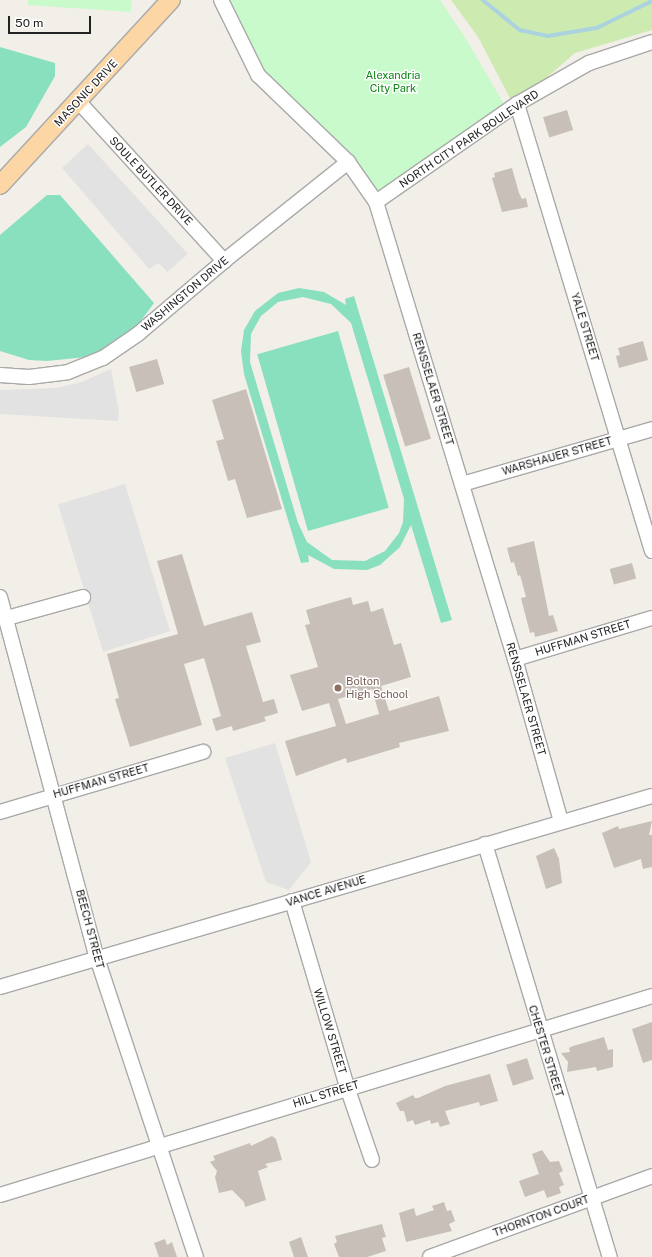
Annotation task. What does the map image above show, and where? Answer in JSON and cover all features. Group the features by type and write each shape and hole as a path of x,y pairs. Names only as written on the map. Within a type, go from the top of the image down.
{"main road":[{"name":"MASONIC DRIVE","path":"0,185 171,0"}],"street":[{"name":"RENSSELAER STREET","path":"221,0 258,75 348,162 376,202 515,659 561,822"},
{"name":"NORTH CITY PARK BOULEVARD","path":"376,202 517,104 589,64 652,42"},
{"name":"SOULE BUTLER DRIVE","path":"78,101 224,260"},
{"name":"YALE STREET","path":"517,104 652,551"},
{"name":"WASHINGTON DRIVE","path":"0,375 29,377 68,372 103,358 138,334 224,260 348,162"},
{"name":"WARSHAUER STREET","path":"462,484 652,428"},
{"name":"BEECH STREET","path":"0,597 4,618 54,794 97,958 196,1257"},
{"path":"4,618 83,597"},
{"name":"HUFFMAN STREET","path":"515,659 652,618"},
{"name":"HUFFMAN STREET","path":"0,812 54,794 203,752"},
{"name":"VANCE AVENUE","path":"0,986 652,796"},
{"name":"CHESTER STREET","path":"485,844 539,1029 610,1257"},
{"name":"WILLOW STREET","path":"292,901 347,1087 372,1160"},
{"name":"HILL STREET","path":"0,1195 347,1087 652,996"},
{"name":"THORNTON COURT","path":"430,1257 592,1196 652,1176"}],"green space":[{"path":"28,0 132,0 131,12 28,5"},
{"name":"Alexandria City Park","path":"224,0 440,0 466,39 504,104 378,195 261,72"},
{"path":"451,0 652,0 652,30 575,53 514,106 478,37"},
{"path":"0,47 55,63 55,76 26,127 0,147"},
{"path":"47,195 60,195 154,303 135,329 104,349 86,357 47,361 29,360 0,351 0,235"},
{"path":"299,288 324,292 346,305 345,299 354,296 452,620 441,623 411,525 400,547 380,565 367,570 334,569 308,555 309,562 301,563 244,374 241,351 244,330 255,311 278,293","holes":["303,297 331,304 351,323 404,499 403,522 399,533 385,551 365,561 332,560 307,542 298,523 250,362 251,334 261,316 278,302"]},
{"path":"338,331 389,508 308,531 257,354"}],"shaded area":[{"path":"88,144 188,254 167,272 159,263 149,269 62,168"},
{"path":"111,369 119,412 118,421 0,414 0,390 56,388 82,382"},
{"path":"125,484 170,631 103,652 58,504"},
{"path":"275,743 311,862 289,890 266,882 225,758"}],"building":[{"path":"567,110 573,130 549,137 543,117"},
{"path":"512,168 519,193 522,199 526,198 528,207 502,212 492,178 495,177 494,173"},
{"path":"643,341 648,360 619,368 616,356 620,355 618,348"},
{"path":"157,359 164,384 136,392 129,367"},
{"path":"409,367 431,439 405,447 383,375"},
{"path":"246,389 282,509 247,518 235,479 228,481 216,441 224,439 212,400"},
{"path":"534,541 549,616 553,615 558,631 535,637 534,632 530,633 521,598 526,597 520,575 518,576 514,562 511,563 507,548"},
{"path":"182,554 204,626 252,612 261,642 246,646 263,702 274,699 278,713 264,717 266,721 233,731 232,726 216,731 212,719 221,716 204,658 184,664 202,725 130,747 115,699 119,698 107,654 178,634 157,561"},
{"path":"632,563 636,578 614,584 610,569"},
{"name":"Bolton High School","path":"351,597 353,605 368,601 371,612 383,608 394,645 401,643 411,677 381,686 389,711 439,696 449,731 399,743 400,747 347,763 346,758 296,776 285,741 336,726 329,703 302,711 290,675 318,667 305,625 310,624 306,610","holes":["372,689 379,714 346,724 338,699"]},
{"path":"652,821 649,835 652,835 652,867 643,869 641,859 614,868 602,833 618,826 619,829"},
{"path":"554,848 559,859 562,883 546,889 536,856"},
{"path":"652,1022 652,1060 643,1063 632,1029"},
{"path":"604,1037 608,1050 613,1049 613,1067 597,1071 596,1067 567,1072 568,1062 561,1053 570,1052 569,1048 573,1046"},
{"path":"527,1058 534,1079 513,1086 506,1065"},
{"path":"490,1074 498,1101 480,1106 479,1102 445,1111 450,1124 440,1127 438,1122 431,1124 430,1120 415,1125 413,1120 407,1122 404,1111 400,1111 396,1103 413,1095 415,1098 418,1098 445,1086"},
{"path":"272,1136 276,1139 282,1160 265,1164 268,1167 258,1171 266,1200 245,1207 244,1202 232,1190 219,1193 215,1177 217,1171 210,1162 215,1160 213,1156 250,1143 251,1146"},
{"path":"542,1150 550,1162 559,1161 563,1171 559,1173 564,1185 559,1187 561,1193 547,1198 544,1190 525,1197 519,1181 539,1174 532,1154"},
{"path":"444,1202 447,1211 451,1210 455,1221 449,1224 452,1231 406,1242 399,1213 414,1208 416,1216 434,1210 432,1206"},
{"path":"382,1224 386,1237 382,1238 386,1251 367,1257 339,1257 334,1244 337,1242 335,1236"},
{"path":"301,1237 308,1257 294,1257 289,1242"},
{"path":"165,1239 167,1245 172,1242 177,1257 159,1257 154,1243"}],"waterway":[{"path":"483,0 520,30 548,36 597,28 652,1"}],"place":[{"name":"Bolton High School","path":"338,688"}]}
